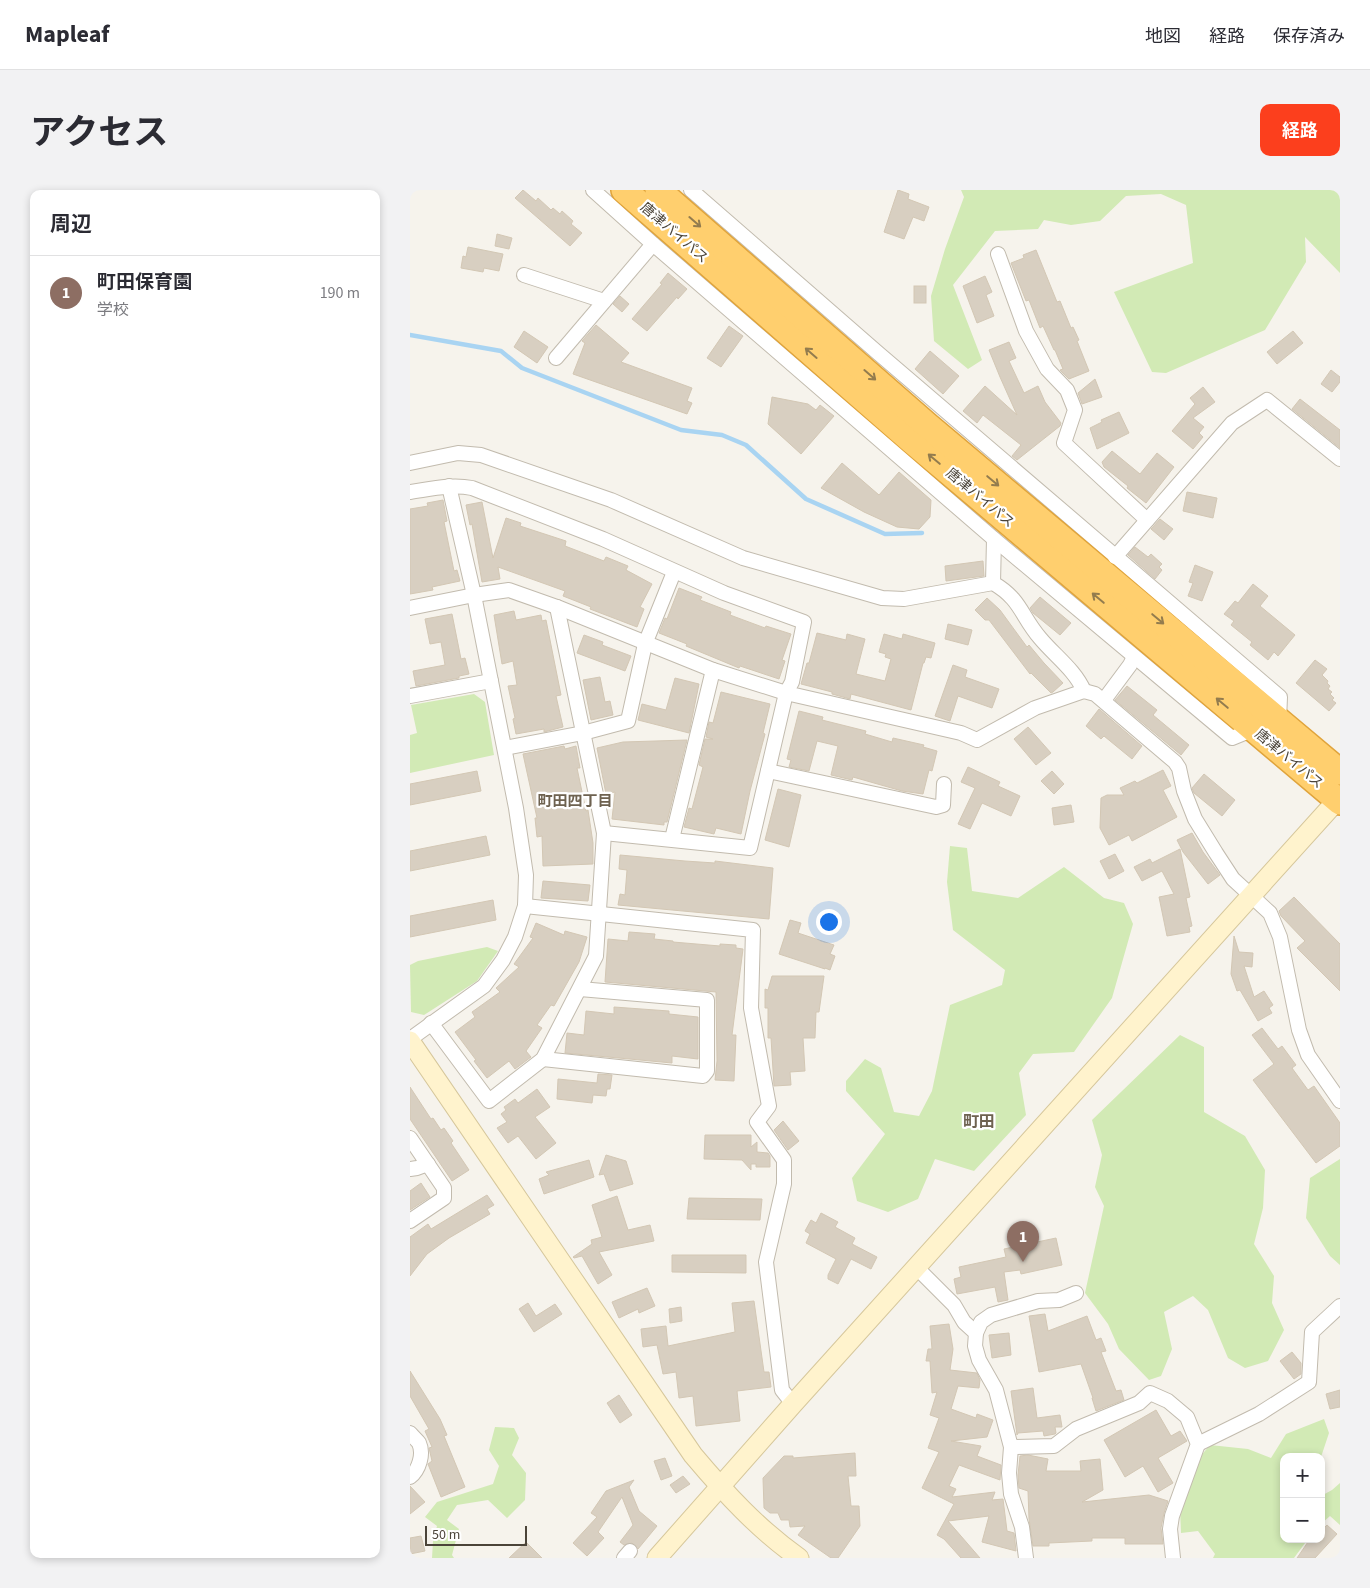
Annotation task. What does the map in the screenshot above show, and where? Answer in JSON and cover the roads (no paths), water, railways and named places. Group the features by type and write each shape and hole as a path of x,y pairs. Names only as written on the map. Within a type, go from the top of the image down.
{"highway":[{"name":"唐津バイパス","path":"624,190 751,286 920,433 1134,648 1254,729 1339,800"},
{"name":"唐津バイパス","path":"658,190 751,286"},
{"name":"唐津バイパス","path":"920,433 1133,585 1279,721 1340,772"}],"street":[{"path":"593,190 653,244 751,286"},
{"path":"691,190 751,286 920,433 1115,557 1133,585"},
{"path":"556,358 653,244"},
{"path":"998,254 1026,331 1048,369 1067,390 1075,410 1064,442 1147,520"},
{"path":"524,275 604,301"},
{"path":"1115,557 1232,423 1267,400 1340,459"},
{"path":"920,433 994,539 1134,648 1130,666 1104,700"},
{"path":"410,463 458,453 481,455 612,500 743,558 882,598 904,599 993,583 1005,590 1013,598 1038,637 1080,680 1084,691"},
{"path":"410,492 449,486 472,488 603,539 724,593 804,622 792,682 786,693 750,848 604,833"},
{"path":"449,486 474,595 516,808 526,875 525,906 515,937 503,960 484,986 430,1023 410,1040 693,1455 720,1488 792,1556"},
{"path":"993,583 994,539"},
{"path":"504,748 583,733 628,721 645,644 674,572"},
{"path":"410,608 509,590 557,606 645,644 713,670 786,693 961,733 977,740 1035,708 1084,691 1096,694 1175,762 1179,768 1184,791 1195,819 1233,879 1270,913 1280,937 1299,1030 1308,1055 1340,1101"},
{"path":"430,1023 489,1101 543,1059 596,956 604,833 557,606"},
{"path":"672,839 713,670"},
{"path":"410,696 491,682"},
{"path":"768,771 936,807 943,805 944,784"},
{"path":"657,1558 916,1267 1339,800"},
{"path":"525,906 753,930 751,1008 769,1106 757,1122 784,1160 784,1184 766,1262 782,1390 793,1404"},
{"path":"543,1059 703,1076 708,1071 707,1000 580,989"},
{"path":"410,1138 444,1188 444,1198 410,1221"},
{"path":"410,1168 417,1168 428,1164"},
{"path":"916,1267 954,1305 964,1322 976,1333"},
{"path":"1026,1558 1022,1527 1011,1494 1009,1473 1011,1447 996,1390 979,1360 976,1333 981,1322 991,1316 1038,1301 1058,1300 1076,1293"},
{"path":"1198,1444 1259,1414 1309,1382 1312,1332 1340,1306"},
{"path":"1011,1447 1054,1446 1076,1429 1139,1403 1150,1393 1168,1401 1187,1418 1198,1444 1172,1516 1170,1529 1173,1558"},
{"path":"410,1433 419,1443 420,1459 416,1472 410,1477"}],"waterway":[{"path":"410,335 501,351 522,368 681,430 722,435 746,445 806,499 885,534 922,533"}],"place":[{"name":"町田保育園","path":"1023,1262"}],"district":[{"name":"町田四丁目","path":"575,801"},
{"name":"町田","path":"979,1122"}]}
